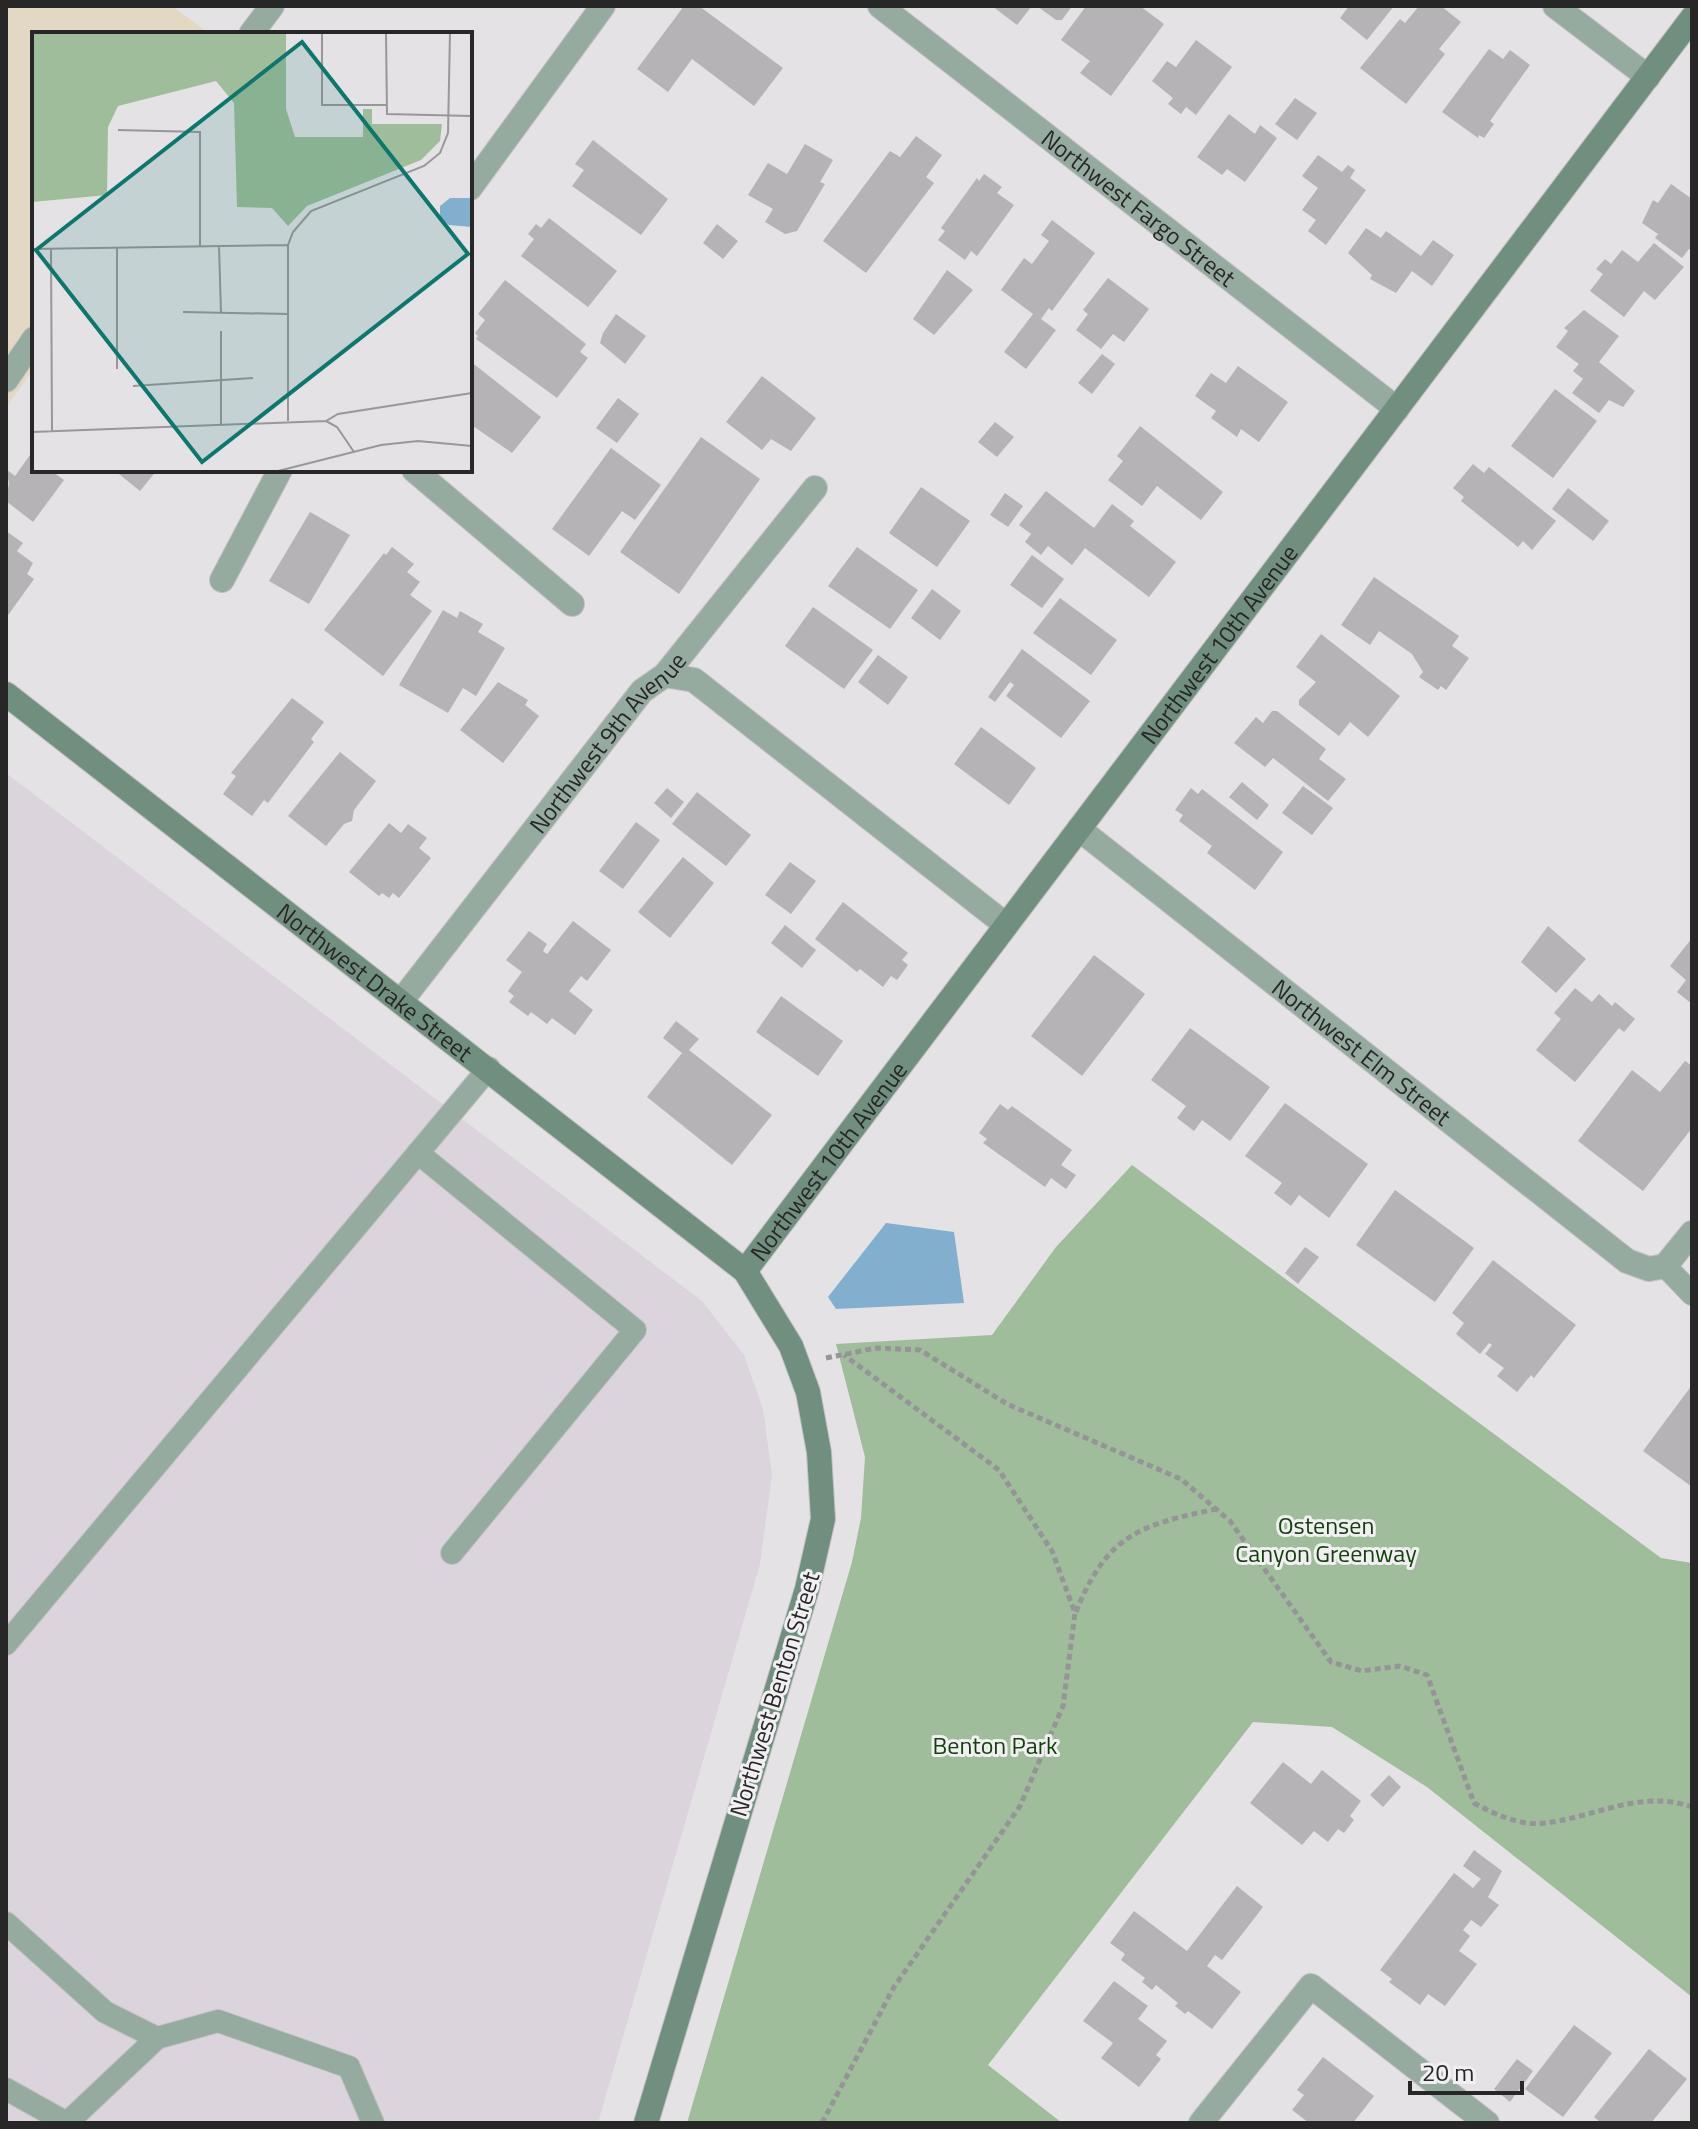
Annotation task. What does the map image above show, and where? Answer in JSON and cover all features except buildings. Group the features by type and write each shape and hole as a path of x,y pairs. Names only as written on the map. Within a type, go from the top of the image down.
{"street":[{"path":"252,32 272,6"},
{"path":"472,185 603,6"},
{"name":"Northwest Fargo Street","path":"880,6 1397,409"},
{"path":"1555,6 1648,77"},
{"name":"Northwest 10th Avenue","path":"745,1271 1692,18"},
{"path":"6,380 32,342"},
{"path":"222,580 279,472"},
{"path":"416,472 572,604"},
{"name":"Northwest 9th Avenue","path":"402,1000 642,691 665,675 815,488"},
{"path":"665,675 694,680 1006,925"},
{"name":"Northwest Drake Street","path":"6,694 402,1000 745,1271"},
{"name":"Northwest Elm Street","path":"1079,829 1627,1261 1657,1268"},
{"path":"1657,1268 1692,1233"},
{"name":"Northwest Benton Street","path":"646,2123 807,1589 823,1519 819,1452 808,1392 791,1346 745,1271"},
{"path":"1201,2123 1311,1986 1487,2123"}],"lane":[{"path":"6,1644 489,1068"},
{"path":"418,1153 635,1330 452,1553"},
{"path":"1657,1268 1692,1294"},
{"path":"6,1923 105,2012 157,2038"},
{"path":"6,2089 67,2123 157,2038 218,2021 349,2067 373,2123"}],"path":[{"path":"797,1364 876,1348 920,1350 1007,1404 1181,1479 1230,1521 1331,1662 1362,1671 1400,1666 1427,1675 1474,1803 1501,1818 1544,1823 1619,1804 1664,1799 1692,1807"},
{"path":"844,1355 999,1470 1052,1551 1075,1613"},
{"path":"822,2123 894,1987 1020,1806 1063,1706 1075,1613 1091,1575 1121,1541 1160,1520 1216,1509"}],"shaded area":[{"path":"6,6 172,6 207,32 32,32 32,371 6,408"},
{"path":"6,773 702,1301 744,1355 763,1409 772,1475 760,1564 598,2123 6,2123"}],"green space":[{"path":"1132,1165 1661,1558 1692,1563 1692,1997 1427,1787 1332,1727 1253,1722 988,2065 1062,2123 687,2123 852,1562 861,1518 865,1457 836,1344 992,1335 1056,1247"}],"water":[{"path":"886,1223 954,1232 964,1303 836,1309 828,1297"}],"park label":[{"name":"Ostensen Canyon Greenway","path":"1326,1539"},
{"name":"Benton Park","path":"995,1745"}]}
